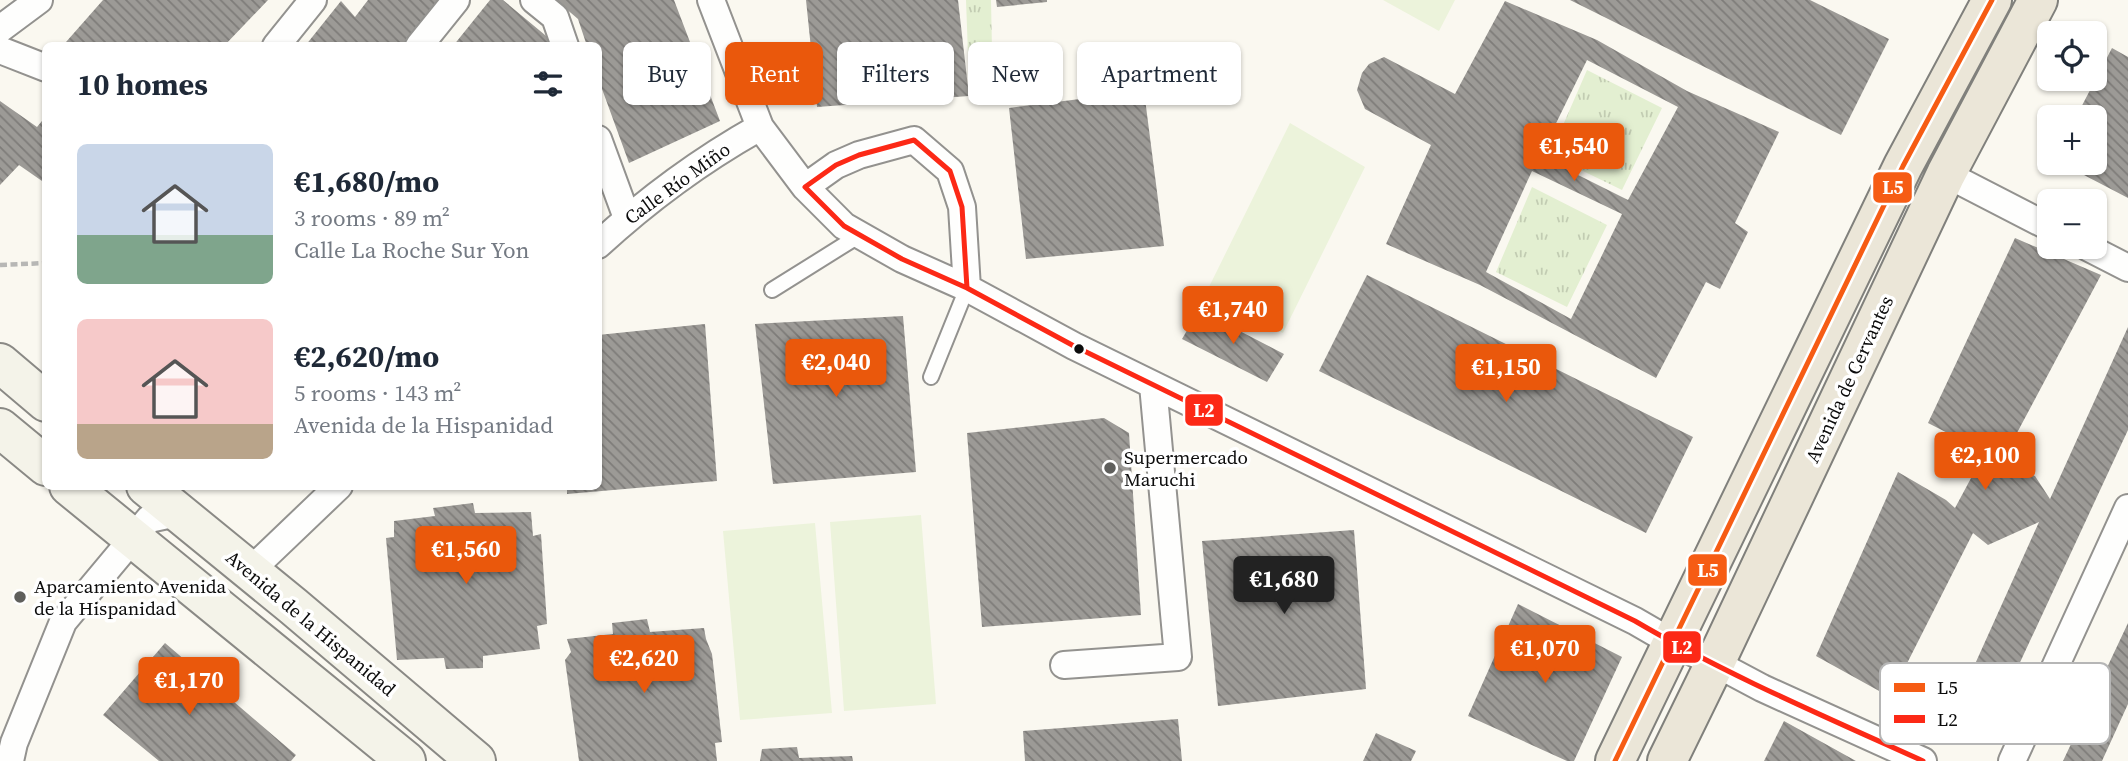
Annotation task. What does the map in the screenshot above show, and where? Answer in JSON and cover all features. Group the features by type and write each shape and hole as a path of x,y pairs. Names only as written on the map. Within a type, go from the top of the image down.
{"main road":[{"path":"1615,761 1903,166 1992,0"},
{"name":"Avenida de Cervantes","path":"1667,761 1946,174 2038,0"},
{"path":"0,363 42,399"},
{"path":"0,428 42,464"},
{"path":"74,490 406,761"},
{"name":"Avenida de la Hispanidad","path":"151,490 475,761"}],"street":[{"path":"0,29 39,0"},
{"path":"279,42 313,0"},
{"path":"422,42 456,0"},
{"path":"534,0 555,18 564,42"},
{"path":"711,0 760,127 805,187 844,226 902,259 967,288 1074,346 1634,621 1762,688 1880,742"},
{"path":"0,50 42,66"},
{"name":"Calle Río Miño","path":"602,240 627,218 715,152 760,127"},
{"path":"805,187 836,165 859,155 914,140 950,171 962,207 967,288"},
{"path":"602,162 606,186 627,218"},
{"path":"1946,174 2037,221"},
{"path":"2107,257 2128,268"},
{"path":"1063,665 1178,657 1153,385"},
{"path":"250,571 335,490"},
{"path":"2057,663 2128,508"},
{"path":"10,761 14,743 63,622 149,519 177,513"},
{"path":"1886,744 1923,761"},
{"path":"2012,761 2020,744"}],"lane":[{"path":"772,290 860,234"},
{"path":"932,377 967,288"}],"path":[{"path":"0,265 42,263"}],"green space":[{"path":"966,0 991,0 992,42 968,42 968,55"},
{"path":"1383,0 1455,0 1439,31"},
{"path":"1587,70 1662,108 1622,190 1550,155"},
{"path":"1290,123 1365,167 1283,333 1206,293"},
{"path":"1532,187 1607,225 1567,307 1496,272"},
{"path":"921,515 936,704 844,711 830,522"},
{"path":"815,523 832,713 740,720 723,531"}],"building":[{"path":"103,0 268,0 228,42 66,42"},
{"path":"368,0 439,0 405,42 308,42 341,1 355,17"},
{"path":"490,0 503,0 551,42 456,42"},
{"path":"556,0 674,0 690,42 623,42 623,105 711,105 711,97 720,121 629,163 602,89 602,42 586,42 578,19"},
{"path":"806,0 958,0 968,96 954,97 954,42 837,42 837,105 845,105 817,107 823,105 823,42 810,42"},
{"path":"996,0 1047,0 1047,2 997,7"},
{"path":"1570,0 1810,0 1889,39 1841,135"},
{"path":"1505,1 1597,40 1687,91 1779,132 1735,223 1748,232 1720,289 1706,282 1656,378 1480,285 1386,244 1431,145 1365,109 1357,90 1362,73 1369,64 1384,57 1455,94","holes":["1587,60 1678,107 1628,200 1540,156","1532,171 1622,214 1571,319 1486,272"]},
{"path":"2112,48 2128,57 2128,198 2084,175 2107,175 2107,105 2082,105 2090,91 2107,91 2107,58"},
{"path":"1077,99 1077,105 1146,105 1164,246 1026,259 1009,108 1063,105 1063,101"},
{"path":"0,101 37,127 42,121 42,181 19,165 0,185"},
{"path":"2015,238 2037,247 2037,259 2064,259 2101,275 2002,461 2035,476 2050,499 2128,327 2128,430 2020,663 1975,663 2039,522 1988,545 1973,533 1907,663 1880,663 1880,691 1816,656 1898,472 1955,508 1985,452 1928,423"},
{"path":"1367,275 1693,437 1646,533 1319,371"},
{"path":"1199,310 1284,354 1267,382 1182,339"},
{"path":"903,316 916,472 773,484 755,324"},
{"path":"705,324 717,481 567,494 567,490 602,490 602,335"},
{"path":"1104,418 1129,433 1141,615 982,627 967,433"},
{"path":"473,503 475,513 531,512 533,536 541,534 547,624 537,626 540,649 483,656 483,668 446,669 444,658 397,660 386,538 394,537 394,521 435,516 433,508"},
{"path":"1354,530 1366,689 1218,706 1202,541"},
{"path":"1518,604 1622,657 1574,761 1567,761 1468,716"},
{"path":"647,619 650,632 704,628 712,654 722,742 715,743 717,761 579,761 565,660 571,652 567,639 613,634 612,623"},
{"path":"2128,623 2128,704 2110,743 2110,663"},
{"path":"165,643 296,755 291,761 159,761 103,715"},
{"path":"1178,719 1182,761 1025,761 1023,731"},
{"path":"1784,721 1856,761 1764,761"},
{"path":"1376,733 1416,751 1411,761 1363,761"},
{"path":"2071,744 2110,744 2102,761 2063,761"},
{"path":"797,747 799,758 852,756 853,761 760,761 762,749"}],"transit line":[{"name":"L5","path":"1615,761 1903,166 1992,0"},
{"name":"L2","path":"914,140 950,171 962,207 967,288 902,259 844,226 805,187 836,165 859,155 914,140"},
{"name":"L2","path":"967,288 1074,346 1635,621 1741,677 1880,742"},
{"name":"L2","path":"1885,744 1923,761"}],"place":[{"name":"Supermercado Maruchi","path":"1110,468"},
{"name":"Aparcamiento Avenida de la Hispanidad","path":"20,597"}]}
